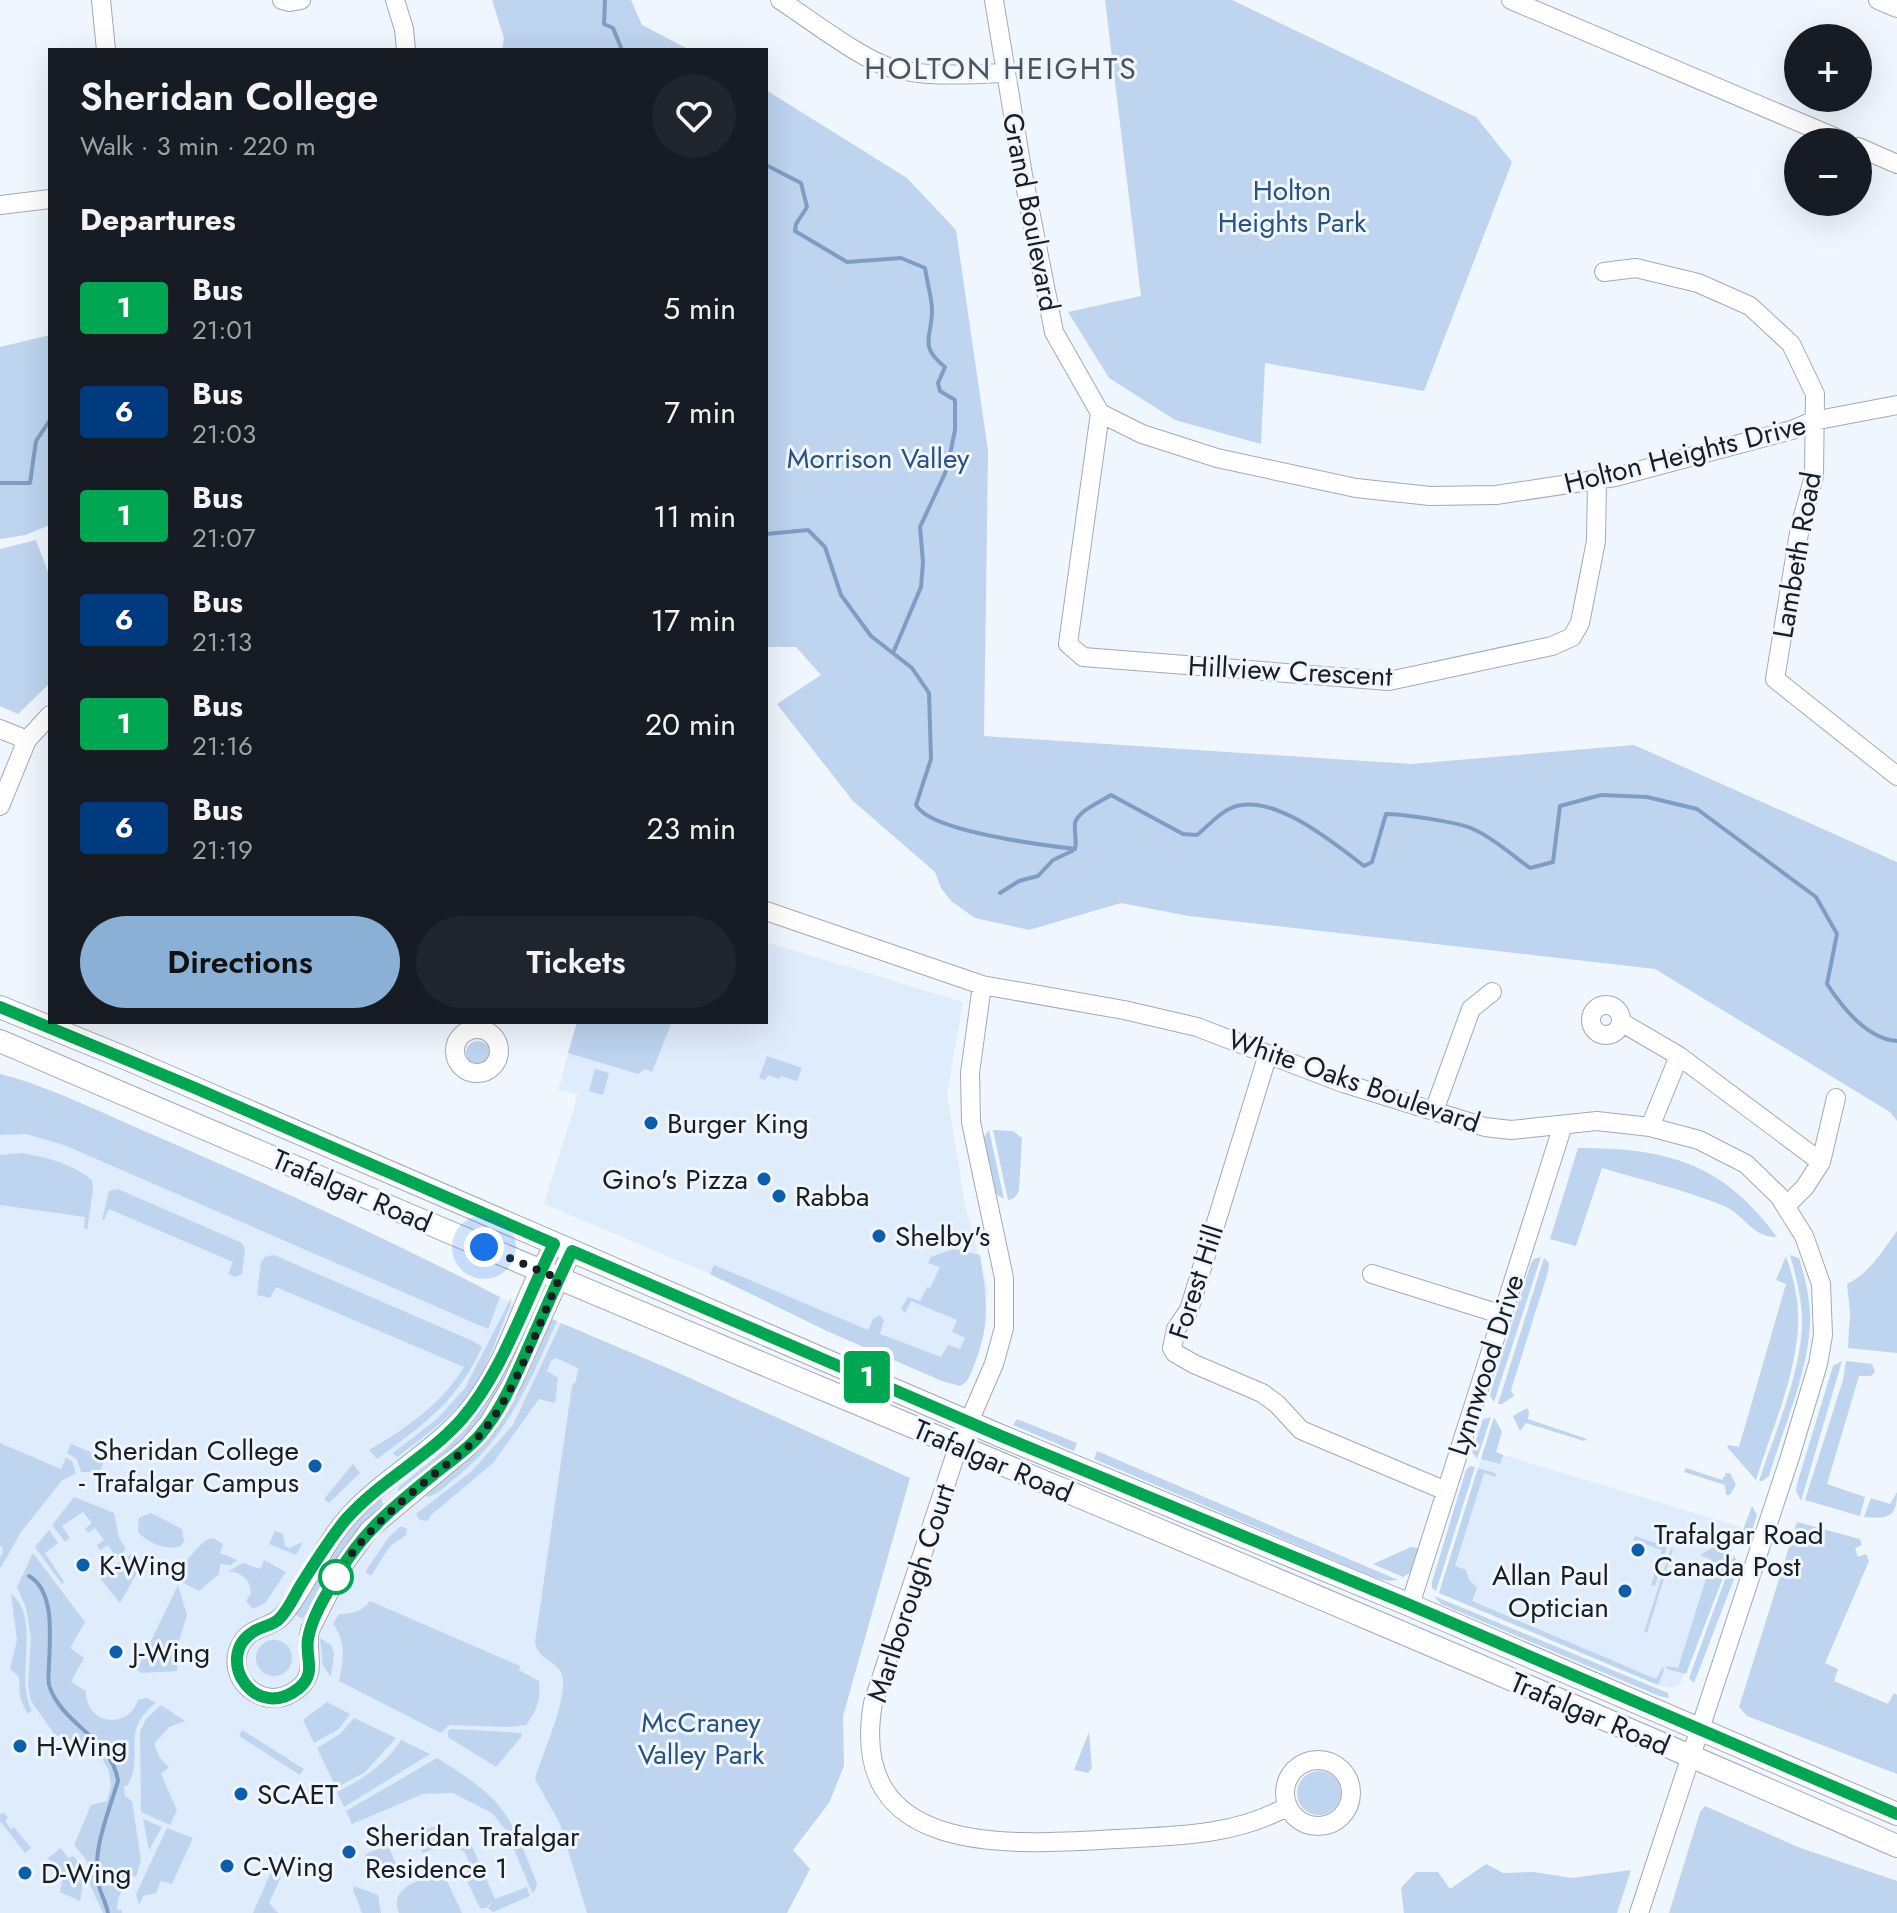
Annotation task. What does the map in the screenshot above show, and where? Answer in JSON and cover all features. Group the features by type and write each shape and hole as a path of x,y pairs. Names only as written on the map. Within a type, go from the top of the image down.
{"main road":[{"name":"Trafalgar Road","path":"0,1007 1897,1814"},
{"name":"Trafalgar Road","path":"0,1041 1897,1846"}],"street":[{"path":"101,0 106,48"},
{"path":"282,0 301,0"},
{"path":"395,0 404,29 406,48"},
{"path":"780,0 890,68 936,76 1004,73"},
{"name":"Grand Boulevard","path":"994,0 1004,73 1054,332 1100,413"},
{"path":"1511,0 1813,128"},
{"path":"1878,0 1897,8"},
{"path":"1872,153 1897,164"},
{"path":"0,205 48,199"},
{"name":"Lambeth Road","path":"1604,272 1636,268 1698,283 1750,306 1791,344 1815,394 1814,476 1800,527 1775,679 1897,776"},
{"name":"Holton Heights Drive","path":"1100,413 1142,434 1217,458 1356,488 1430,496 1496,495 1597,480 1792,430 1813,421 1897,405"},
{"name":"Hillview Crescent","path":"1100,413 1068,644 1083,657 1389,681 1552,646 1572,637 1580,623 1596,541 1597,480"},
{"path":"0,806 27,740 48,717"},
{"path":"0,729 27,740"},
{"name":"White Oaks Boulevard","path":"768,912 982,985 1124,1010 1197,1027 1343,1083 1485,1127 1511,1130 1597,1121 1650,1127 1723,1150 1763,1179 1786,1206 1804,1236 1821,1284 1821,1350 1790,1457 1639,1913"},
{"name":"Marlborough Court","path":"982,985 969,1097 971,1122 1004,1278 1004,1328 994,1364 958,1447 873,1703 869,1728 871,1757 877,1776 888,1795 904,1811 944,1832 1004,1844 1042,1845 1225,1830 1255,1822 1288,1806"},
{"path":"1434,1111 1471,1009 1492,992"},
{"path":"1621,1022 1679,1056 1821,1162"},
{"name":"Forest Hill","path":"1268,1054 1189,1310 1176,1329 1172,1348 1194,1364 1262,1393 1301,1430 1446,1491"},
{"path":"1650,1127 1679,1056"},
{"path":"1786,1206 1805,1187 1821,1162 1836,1098"},
{"name":"Lynnwood Drive","path":"1410,1605 1563,1125"},
{"path":"550,1275 502,1403 479,1436 379,1520 342,1567 318,1611 308,1641 308,1679 298,1689 276,1698 254,1694 241,1676 237,1654 243,1641 249,1634 273,1624 283,1614 346,1519 445,1435 479,1398 563,1248"},
{"path":"1372,1274 1503,1315"},
{"path":"273,1624 291,1632 308,1652"}],"shaded area":[{"path":"768,943 963,1002 947,1094 965,1205 988,1291 966,1383 960,1386 942,1381 827,1331 710,1274 544,1204 578,1094 558,1090 576,1024 768,1024"},
{"name":"Sheridan College - Trafalgar Campus","path":"0,1074 30,1082 197,1154 500,1297 672,1370 585,1648 536,1779 560,1824 587,1913 0,1913"},
{"path":"1484,1449 1741,1527 1680,1684 1672,1688 1658,1685 1439,1593"}],"green space":[{"path":"492,0 631,0 642,25 686,48 502,48 504,38"},
{"name":"Holton Heights Park","path":"1105,0 1232,0 1476,117 1512,162 1424,391 1265,363 1261,444 1175,420 1109,378 1068,312 1141,296"},
{"name":"Morrison Valley","path":"768,91 907,178 956,230 988,451 984,736 1411,764 1634,745 1897,862 1897,1121 1890,1112 1655,969 1189,916 1121,903 1029,930 975,918 951,901 941,888 935,872 853,801 777,704 821,675 796,647 768,647"},
{"path":"48,335 48,526 25,535 0,539 0,347"},
{"path":"36,540 48,572 48,685 18,714 0,706 0,549"},
{"path":"576,1024 671,1024 652,1072 645,1069 638,1074 568,1053"},
{"path":"478,1041 487,1044 490,1053 487,1062 478,1065 469,1062 466,1053 469,1044"},
{"path":"767,1056 802,1068 797,1081 781,1076 779,1079 768,1075 765,1080 759,1078"},
{"path":"595,1069 609,1073 603,1095 589,1091"},
{"path":"0,1074 60,1094 244,1175 374,1234 500,1297 488,1329 64,1145 26,1134 0,1135"},
{"path":"989,1130 1004,1199 996,1194 983,1138"},
{"path":"993,1130 1013,1131 1022,1138 1019,1190 1008,1200"},
{"path":"1578,1148 1639,1152 1691,1165 1714,1176 1736,1192 1777,1237 1761,1234 1724,1206 1602,1168 1576,1246 1550,1239"},
{"path":"22,1153 59,1162 92,1180 87,1230 84,1228 85,1217 0,1205 0,1155"},
{"path":"118,1189 242,1243 245,1249 242,1274 235,1277 228,1274 233,1262 109,1209 102,1220 109,1191"},
{"path":"1897,1231 1897,1353 1848,1348 1850,1312 1847,1284 1869,1268"},
{"path":"953,1249 980,1255 985,1296 981,1346 970,1375 960,1386 827,1331 710,1274 714,1265 868,1330 873,1319 880,1315 884,1320 880,1334 941,1357 948,1345 960,1349 965,1338 952,1332 957,1320 911,1301 905,1313 901,1309 908,1297 920,1301 927,1287 930,1288 940,1267 928,1263 931,1257"},
{"path":"274,1255 482,1347 450,1398 424,1423 377,1459 369,1450 422,1414 445,1393 464,1367 276,1287 270,1298 257,1295 261,1262 265,1257"},
{"path":"1790,1255 1799,1258 1805,1281 1810,1311 1809,1338 1801,1378 1769,1476 1759,1481 1785,1406 1800,1348 1802,1310"},
{"path":"1786,1256 1794,1283 1798,1332 1784,1396 1756,1480 1727,1447 1739,1447 1786,1284 1776,1280"},
{"path":"1541,1257 1494,1402 1491,1391 1531,1263"},
{"path":"1544,1258 1549,1263 1548,1272 1511,1390 1514,1396 1498,1404"},
{"path":"511,1298 489,1358 473,1388 444,1420 397,1457 393,1453 438,1418 465,1388"},
{"path":"552,1319 557,1321 503,1427 472,1464 428,1497 423,1491 478,1446 504,1417 527,1376"},
{"name":"McCraney Valley Park","path":"561,1323 910,1478 843,1716 844,1766 829,1803 793,1850 810,1869 787,1913 587,1913 560,1824 535,1779 562,1697 560,1670 540,1653 535,1642 572,1386 578,1368 556,1358 551,1361 547,1371 558,1378 555,1403 539,1399 493,1463 428,1521 420,1520 416,1514 472,1471 513,1425"},
{"path":"520,1331 525,1333 494,1404 477,1431 401,1492 398,1491 444,1450 470,1421"},
{"path":"1842,1361 1801,1501 1796,1491 1797,1484 1833,1366"},
{"path":"1846,1361 1872,1364 1875,1372 1871,1376 1859,1376 1827,1484 1865,1497 1860,1516 1805,1500 1843,1380"},
{"path":"1527,1408 1528,1419 1587,1439 1584,1441 1526,1423 1520,1431 1513,1416"},
{"path":"1491,1417 1477,1459 1472,1452 1483,1419"},
{"path":"1494,1417 1502,1432 1496,1452 1503,1455 1500,1464 1481,1459"},
{"path":"1017,1419 1077,1443 1074,1451 1013,1425"},
{"path":"0,1443 61,1469 66,1457 72,1461 76,1473 61,1481 21,1532 0,1569 3,1553 2,1545 0,1547"},
{"path":"71,1444 105,1458 100,1472 81,1472 77,1459 67,1453"},
{"path":"1097,1451 1398,1580 1376,1578 1094,1459"},
{"path":"353,1464 360,1473 329,1503 324,1499"},
{"path":"1470,1466 1475,1467 1436,1591 1432,1588 1432,1582 1466,1470"},
{"path":"1478,1468 1495,1473 1496,1477 1484,1473 1455,1566 1466,1570 1469,1580 1477,1588 1472,1601 1656,1679 1663,1667 1658,1685 1439,1593"},
{"path":"1686,1468 1722,1480 1726,1473 1730,1473 1736,1485 1730,1495 1726,1495 1725,1485 1684,1472"},
{"path":"1897,1492 1895,1507 1890,1515 1864,1517 1871,1498 1890,1504"},
{"path":"74,1497 114,1513 119,1538 126,1549 117,1558 108,1545 100,1550 97,1545 104,1540 95,1528 88,1533 85,1529 92,1523 83,1512 62,1526 70,1538 65,1542 52,1525"},
{"path":"376,1498 381,1499 381,1508 346,1547 303,1619 294,1614 342,1539"},
{"path":"1752,1506 1757,1515 1751,1534 1740,1538"},
{"path":"151,1513 182,1529 184,1541 181,1546 158,1545 138,1532 139,1518"},
{"path":"1797,1522 1860,1539 1862,1545 1855,1548 1858,1557 1866,1554 1869,1561 1825,1663 1838,1669 1834,1681 1888,1704 1894,1693 1897,1695 1897,1774 1747,1716 1739,1707"},
{"path":"401,1526 407,1529 406,1535 390,1546 371,1576 365,1572 388,1538"},
{"path":"49,1530 58,1543 45,1553 64,1582 62,1584 35,1547"},
{"path":"275,1531 283,1534 285,1546 289,1548 303,1542 296,1555 269,1544"},
{"path":"1635,1536 1667,1547 1655,1586 1651,1585 1662,1550 1633,1540"},
{"path":"213,1538 223,1544 220,1553 237,1560 231,1565 220,1564 219,1574 199,1591 183,1583 184,1562"},
{"path":"1411,1547 1422,1549 1415,1570 1403,1577 1373,1564"},
{"path":"1712,1548 1732,1554 1686,1674 1667,1669 1666,1666 1678,1668 1712,1560 1700,1555"},
{"path":"1673,1549 1647,1633 1644,1632"},
{"path":"33,1553 85,1622 70,1648 84,1658 71,1682 86,1691 92,1711 108,1720 117,1719 133,1710 138,1700 147,1698 156,1703 138,1724 132,1775 127,1786 124,1786 125,1796 132,1801 141,1860 136,1877 129,1874 118,1899 117,1910 122,1910 122,1913 103,1913 87,1878 87,1861 74,1845 91,1805 107,1801 111,1786 109,1771 101,1756 85,1745 55,1735 31,1701 28,1685 31,1637 26,1608 17,1587"},
{"path":"131,1554 139,1557 142,1564 120,1603 99,1577"},
{"path":"1734,1555 1739,1566 1694,1683 1689,1678"},
{"path":"264,1560 286,1572 265,1603 253,1609 246,1601 251,1593 246,1580 228,1571 243,1563 260,1569"},
{"path":"178,1585 187,1615 178,1644 177,1671 142,1673 137,1670"},
{"path":"11,1594 20,1604 25,1617 25,1682 32,1710 27,1714 20,1697 19,1677 10,1669 17,1640"},
{"path":"1434,1596 1668,1693 1669,1698 1441,1604"},
{"path":"370,1601 520,1666 519,1670 539,1681 537,1704 526,1725 449,1725 441,1733 339,1681 343,1651 333,1624 339,1614 356,1612"},
{"path":"320,1638 331,1645 334,1653 331,1677 323,1666"},
{"path":"274,1640 287,1645 292,1658 287,1671 274,1676 261,1671 256,1658 261,1645"},
{"path":"327,1702 350,1714 339,1729 314,1743 303,1720"},
{"path":"161,1705 185,1721 169,1727 154,1744 160,1758 169,1767 161,1774 177,1810 170,1825 141,1812 140,1732 146,1719"},
{"path":"354,1718 396,1738 365,1772 336,1788 317,1748 340,1734"},
{"path":"451,1729 521,1733 522,1736 496,1767 448,1737"},
{"path":"242,1730 304,1769 300,1775 239,1736"},
{"path":"1089,1732 1092,1768 1088,1773 1074,1770"},
{"path":"401,1740 430,1754 344,1807 337,1792 373,1770"},
{"path":"1318,1750 1334,1753 1350,1765 1345,1768 1335,1760 1320,1756 1286,1765 1294,1757"},
{"path":"437,1758 466,1777 501,1808 524,1850 537,1883 535,1891 532,1893 506,1830 492,1813 453,1793 423,1794 352,1824 346,1811"},
{"path":"1319,1771 1335,1777 1341,1793 1335,1809 1319,1815 1303,1809 1297,1793 1303,1777"},
{"path":"1705,1806 1798,1847 1897,1881 1897,1913 1669,1913 1700,1812"},
{"path":"4,1813 11,1829 14,1827 31,1848 25,1853 0,1821 0,1814"},
{"path":"143,1819 162,1827 149,1850"},
{"path":"436,1826 470,1842 495,1899 527,1887 530,1896 493,1912 488,1908 493,1900 486,1908 480,1908 465,1877 470,1864 464,1851 445,1844 423,1853 415,1834"},
{"path":"167,1828 193,1838 172,1884 161,1881 156,1893 143,1896 139,1905 136,1894"},
{"path":"388,1845 396,1864 389,1875 363,1862 366,1854"},
{"path":"61,1848 68,1858 73,1856 79,1865 82,1883 80,1901 60,1892 62,1880 48,1858"},
{"path":"1486,1864 1503,1873 1534,1872 1572,1878 1631,1870 1617,1913 1404,1913 1401,1888 1416,1872 1438,1872 1450,1889"},
{"path":"271,1872 281,1877 269,1903 278,1913 253,1913"},
{"path":"429,1876 447,1881 462,1913 399,1913 397,1899 400,1893"},
{"path":"354,1886 378,1895 381,1913 362,1913"}],"waterway":[{"path":"605,0 604,24 613,28 621,48"},
{"path":"768,166 801,183 807,207 795,231 847,262 901,258 925,268 932,308 929,346 931,353 945,367 938,383 940,391 955,400 955,430 947,469 920,527 923,562 921,587 893,653"},
{"path":"0,483 30,483 36,441 48,423"},
{"path":"768,534 808,530 825,547 841,595 871,636 912,668 929,693 931,759 916,805 943,823 989,836 1075,849 1077,819 1111,795 1183,834 1197,835 1227,810 1247,804 1265,806 1302,822 1364,866 1372,862 1386,814 1394,814 1466,826 1495,841 1530,868 1553,862 1560,806 1601,795 1647,797 1697,809 1816,897 1837,934 1827,984 1848,1012 1866,1028 1886,1039 1897,1041"},
{"path":"1000,893 1019,881 1038,876 1053,860 1072,851"},
{"path":"29,1576 37,1583 47,1603 50,1688 66,1713 107,1754 118,1781 97,1857 98,1882 108,1913"}],"bus line":[{"name":"1","path":"0,1007 554,1244 530,1290 507,1347 479,1398 445,1435 362,1502 327,1544 279,1619 249,1634 243,1641 237,1654 241,1676 248,1689 261,1697 284,1697 308,1679 311,1667 308,1652 310,1630 351,1554 379,1520 468,1447 488,1424 513,1382 572,1251 1001,1436 1410,1605 1897,1814"}],"place":[{"name":"Burger King","path":"651,1123"},
{"name":"Gino's Pizza","path":"764,1179"},
{"name":"Rabba","path":"779,1196"},
{"name":"Shelby's","path":"879,1236"},
{"name":"Sheridan College - Trafalgar Campus","path":"315,1466"},
{"name":"Trafalgar Road Canada Post","path":"1638,1550"},
{"name":"K-Wing","path":"83,1565"},
{"name":"Allan Paul Optician","path":"1625,1591"},
{"name":"J-Wing","path":"116,1652"},
{"name":"H-Wing","path":"20,1746"},
{"name":"SCAET","path":"241,1794"},
{"name":"Sheridan Trafalgar Residence 1","path":"349,1852"},
{"name":"C-Wing","path":"227,1866"},
{"name":"D-Wing","path":"25,1873"}],"district":[{"name":"HOLTON HEIGHTS","path":"1001,68"}],"route":[{"path":"336,1577 379,1520 479,1436 513,1382 559,1279 484,1247"}]}
